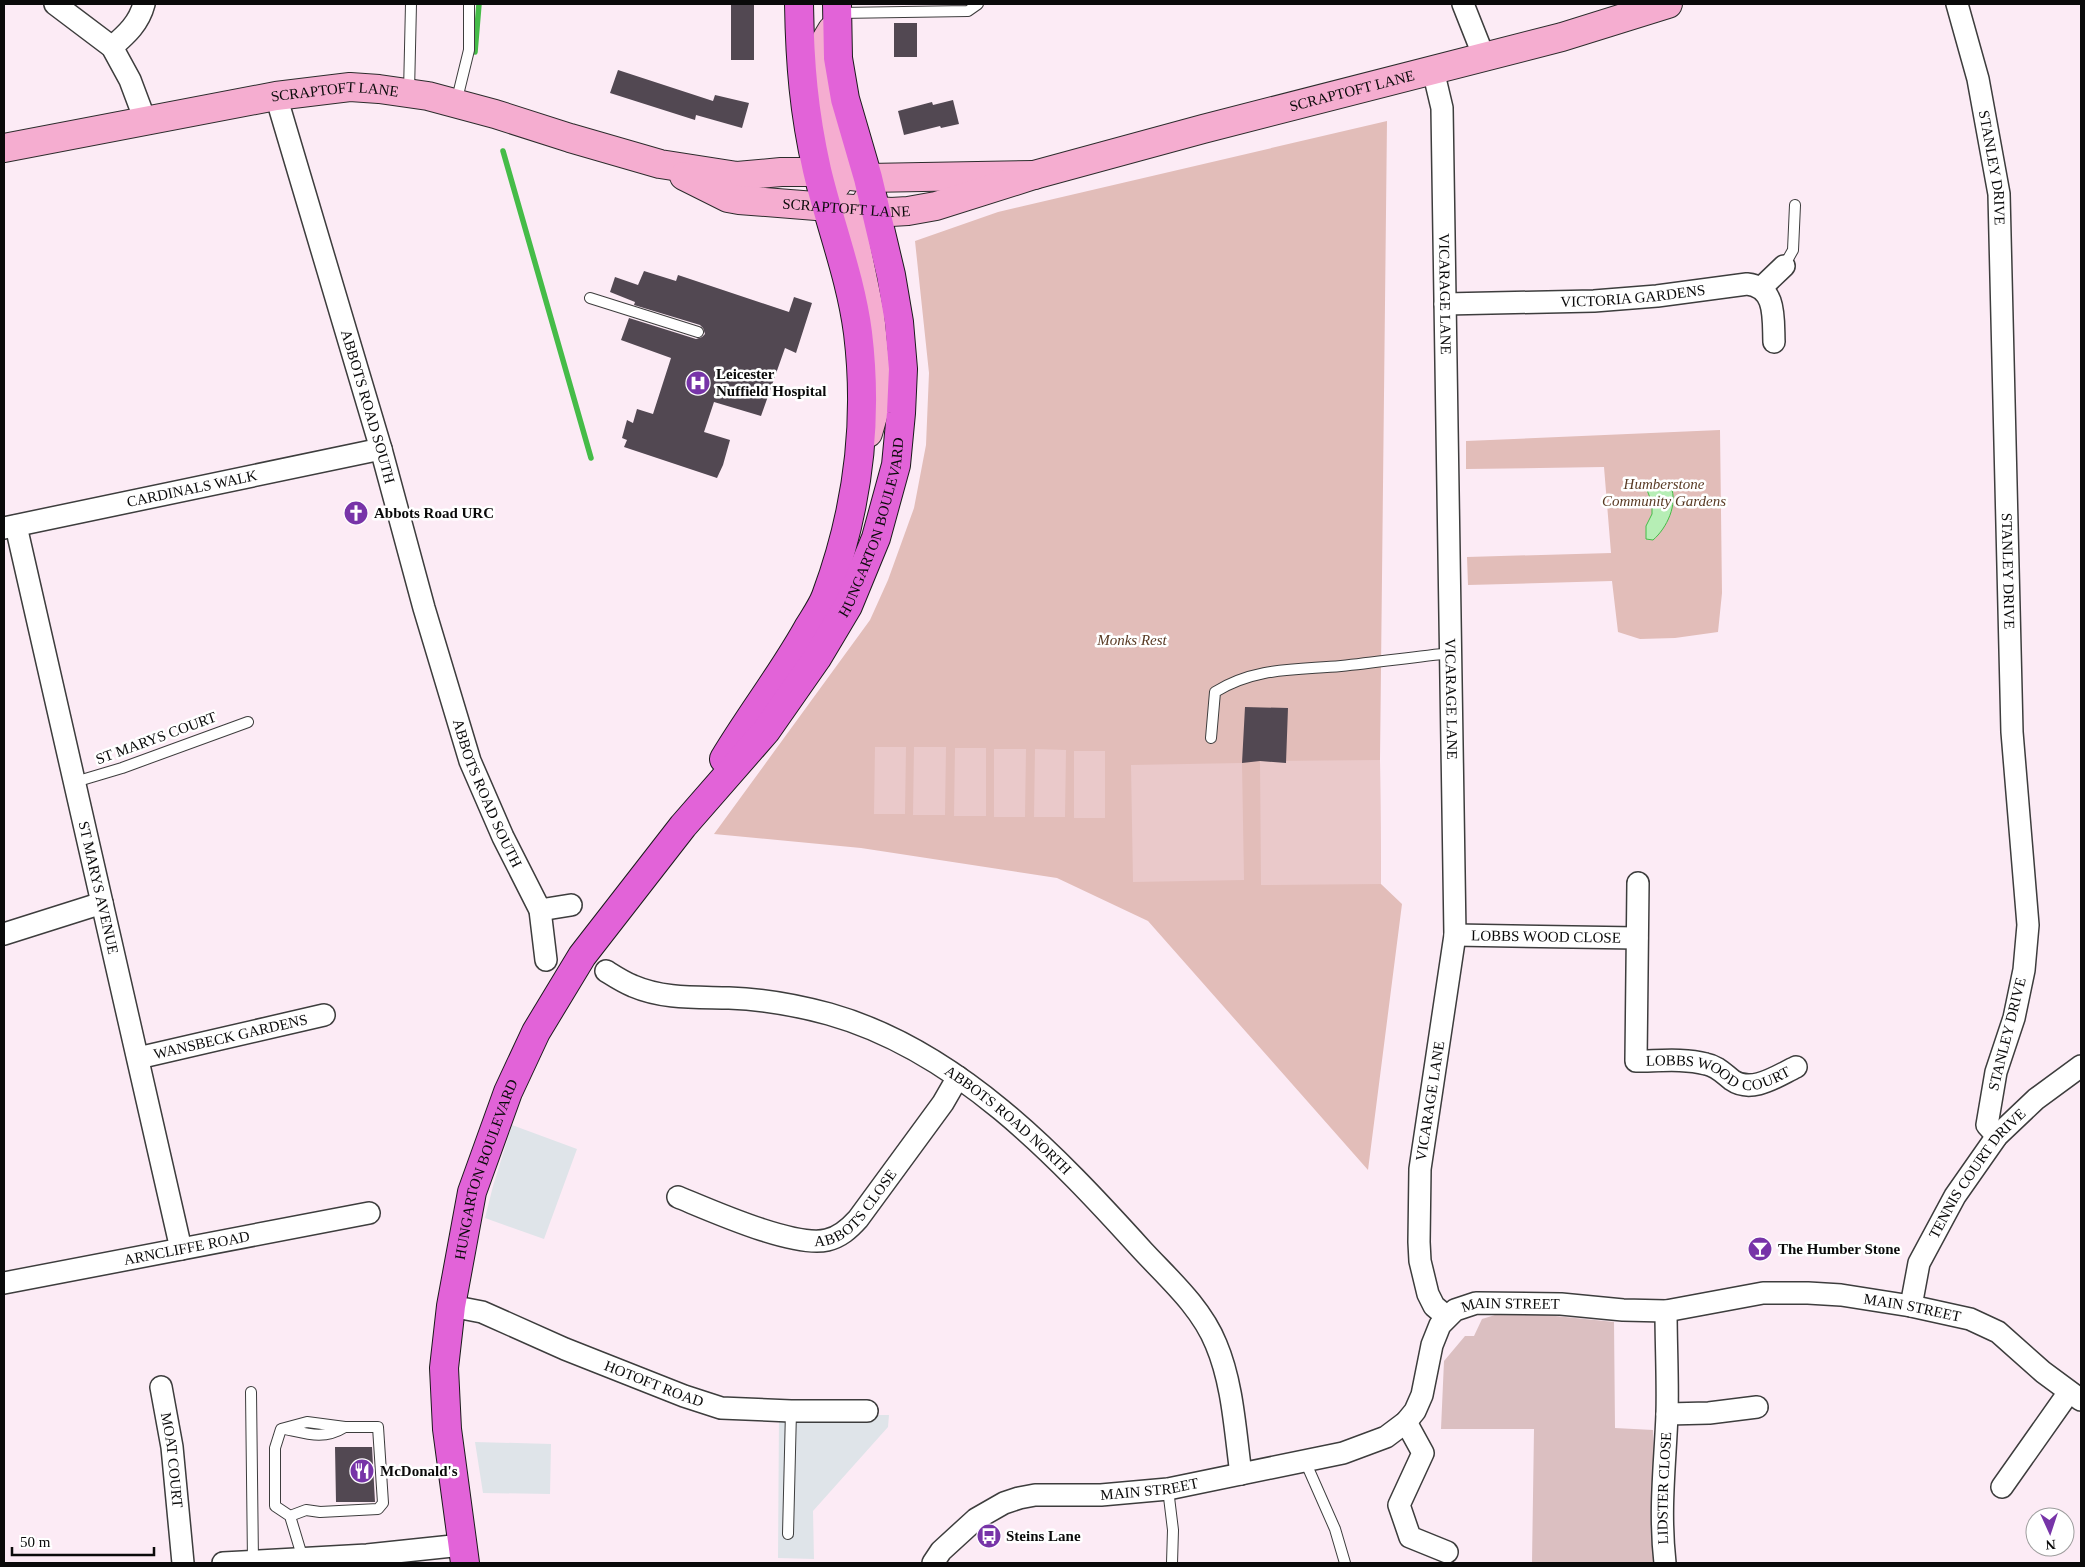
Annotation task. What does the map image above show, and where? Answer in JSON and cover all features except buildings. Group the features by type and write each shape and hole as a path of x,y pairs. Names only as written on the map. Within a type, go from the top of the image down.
{"highway":[{"name":"HUNGARTON BOULEVARD","path":"682,826 736,739 792,658 825,598 849,522 859,464 862,392 858,332 827,188 812,146 801,78 799,4"},
{"name":"HUNGARTON BOULEVARD","path":"463,1554 447,1429 444,1368 451,1306 472,1192 508,1092 536,1032 582,956 682,826 766,731 817,658 848,606 876,538 896,465 903,369 900,322 875,198 845,99 838,58 837,13"}],"street":[{"path":"55,4 112,47 130,80 145,120"},
{"path":"112,47 130,31 137,21 144,4"},
{"path":"1463,4 1484,57"},
{"name":"SCRAPTOFT LANE","path":"4,148 276,96 350,87 408,93 456,104 660,164 736,176 781,172 827,188 875,198 908,211 946,203 1034,175 1203,129 1562,37 1668,4"},
{"name":"STANLEY DRIVE","path":"1957,4 1978,79 1999,194 2012,732 2028,925 2024,970 2014,1018 1996,1072 1988,1116 1987,1125 1997,1136"},
{"path":"827,188 840,158 826,97 825,74 826,40 837,13"},
{"name":"VICARAGE LANE","path":"1433,70 1442,108 1455,935 1420,1178 1419,1242 1424,1280 1434,1306 1447,1317"},
{"name":"ABBOTS ROAD SOUTH","path":"276,96 381,449 424,608 470,761 503,837 540,910 546,960"},
{"name":"SCRAPTOFT LANE","path":"660,164 728,198 792,205 827,188"},
{"name":"SCRAPTOFT LANE","path":"875,198 1034,175"},
{"path":"859,464 875,409 876,391 875,353 870,314 854,236 856,220 875,198"},
{"path":"1774,342 1771,303 1766,292 1761,288 1784,266"},
{"name":"VICTORIA GARDENS","path":"1445,304 1594,301 1657,296 1746,284 1761,288"},
{"name":"CARDINALS WALK","path":"10,527 381,449"},
{"name":"ST MARYS AVENUE","path":"10,527 75,782 181,1249"},
{"name":"LOBBS WOOD CLOSE","path":"1636,1061 1638,883"},
{"path":"4,934 102,903"},
{"path":"540,910 571,905"},
{"name":"LOBBS WOOD CLOSE","path":"1455,935 1637,938"},
{"name":"ABBOTS ROAD NORTH","path":"606,971 633,986 661,994 694,998 762,1000 830,1014 885,1035 929,1058 958,1077 1025,1130 1084,1187 1201,1316 1216,1343 1224,1364 1241,1474"},
{"name":"WANSBECK GARDENS","path":"138,1058 324,1015"},
{"name":"LOBBS WOOD COURT","path":"1636,1061 1708,1064 1718,1068 1732,1080 1748,1086 1756,1085 1796,1067"},
{"name":"TENNIS COURT DRIVE","path":"1911,1306 1919,1263 1955,1196 1997,1136 2036,1099 2081,1066"},
{"name":"ABBOTS CLOSE","path":"678,1197 735,1220 806,1241 826,1240 835,1237 844,1233 858,1219 943,1103 958,1077"},
{"name":"ARNCLIFFE ROAD","path":"4,1282 369,1213"},
{"name":"MAIN STREET","path":"933,1563 941,1551 976,1519 1004,1503 1019,1498 1035,1495 1101,1496 1168,1489 1343,1453 1374,1443 1396,1430 1415,1411 1422,1395 1434,1335 1447,1317 1465,1306 1476,1303 1560,1304 1623,1310 1666,1311 1763,1293 1840,1295 1911,1306 1970,1319 1998,1332 2075,1396"},
{"name":"HOTOFT ROAD","path":"451,1306 482,1312 565,1349 684,1396 721,1408 791,1411 867,1411"},
{"name":"LIDSTER CLOSE","path":"1665,1563 1661,1534 1667,1414 1666,1311"},
{"name":"MOAT COURT","path":"161,1387 172,1447 183,1563"},
{"path":"2002,1487 2075,1396"},
{"name":"LIDSTER CLOSE","path":"1667,1414 1709,1413 1757,1407"},
{"path":"1406,1422 1423,1452 1399,1505 1410,1537 1447,1552"},
{"path":"223,1563 368,1555 463,1554"}],"lane":[{"path":"408,93 411,4"},
{"path":"456,104 469,50 470,4"},
{"path":"837,13 968,11 978,4"},
{"path":"1784,266 1793,250 1795,205"},
{"path":"590,298 698,332"},
{"path":"1211,738 1215,692 1232,682 1277,670 1339,666 1451,653"},
{"name":"ST MARYS COURT","path":"75,782 122,768 248,722"},
{"path":"250,1392 257,1562"},
{"path":"788,1534 791,1411"},
{"path":"290,1516 306,1510 320,1512 378,1509 382,1503 378,1427 345,1427 335,1434 315,1436 281,1429 275,1448 275,1506 290,1516 303,1559"},
{"path":"1306,1461 1335,1529 1345,1563"},
{"path":"1168,1489 1173,1530 1172,1563"}],"shaded area":[{"path":"1658,480 1671,487 1673,494 1672,508 1667,522 1658,535 1653,540 1646,539 1646,526 1652,514 1652,503 1647,490 1649,483"},
{"path":"875,747 906,747 905,814 874,814"},
{"path":"914,747 946,747 945,815 913,815"},
{"path":"955,748 986,748 986,816 954,816"},
{"path":"994,749 1026,749 1025,817 994,817"},
{"path":"1035,749 1066,750 1065,817 1034,817"},
{"path":"1074,751 1105,751 1105,818 1074,818"},
{"path":"1380,760 1381,884 1261,885 1260,761"},
{"path":"1242,763 1244,880 1133,882 1131,765"},
{"path":"512,1125 577,1149 544,1239 485,1218"},
{"path":"1508,1311 1614,1322 1615,1428 1653,1430 1655,1475 1653,1549 1655,1563 1532,1563 1534,1429 1441,1429 1444,1361 1465,1336 1474,1336 1482,1319"},
{"path":"779,1415 889,1415 888,1427 813,1511 814,1559 778,1558"},
{"path":"475,1442 551,1444 550,1494 483,1493"}],"green space":[{"name":"Monks Rest","path":"1387,121 1380,760 1381,884 1402,904 1368,1170 1148,921 1057,878 861,848 714,834 870,620 888,580 914,508 926,445 929,373 915,241 998,212"},
{"name":"Humberstone Community Gardens","path":"1720,430 1722,593 1718,632 1675,638 1640,639 1618,632 1612,581 1468,585 1467,557 1611,553 1604,467 1466,469 1466,441"}],"waterway":[{"path":"475,52 479,4"},
{"path":"503,151 591,458"}],"place":[{"name":"Leicester Nuffield Hospital","path":"698,383"},
{"name":"Abbots Road URC","path":"356,513"},
{"name":"The Humber Stone","path":"1760,1249"},
{"name":"McDonald's","path":"362,1471"},
{"name":"Steins Lane","path":"989,1536"}]}
